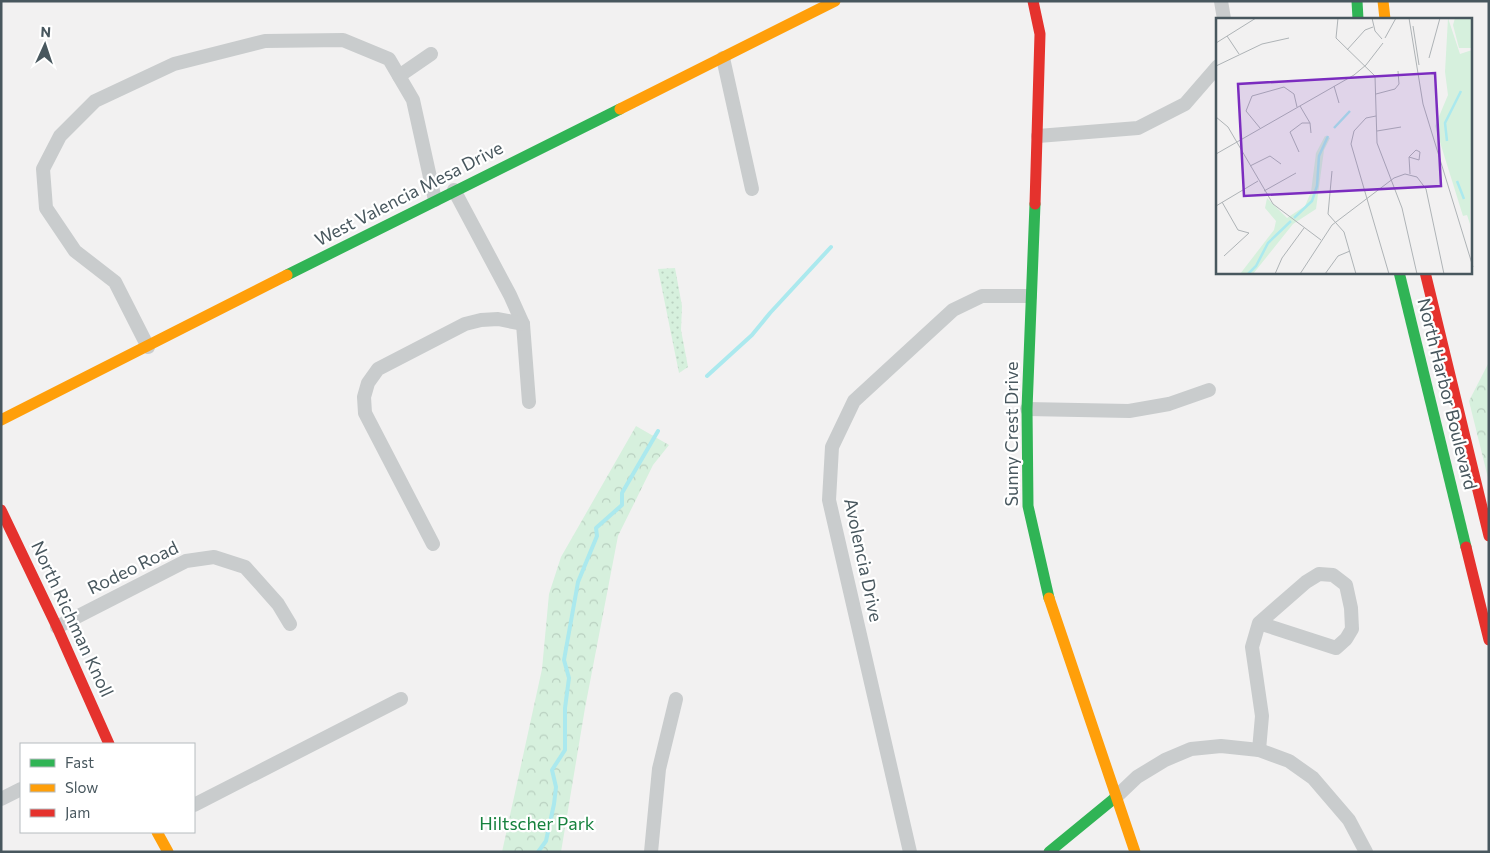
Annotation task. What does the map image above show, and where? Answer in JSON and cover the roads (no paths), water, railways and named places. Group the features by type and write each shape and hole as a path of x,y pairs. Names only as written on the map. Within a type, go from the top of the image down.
{"street":[{"name":"West Valencia Mesa Drive","path":"1,420 454,190 723,58 834,1"},
{"name":"Sunny Crest Drive","path":"1033,1 1040,34 1038,136 1030,296 1027,409 1028,506 1045,587 1135,852"},
{"path":"1221,1 1224,18"},
{"path":"1357,1 1358,18"},
{"path":"1383,1 1385,18"},
{"path":"148,347 115,282 75,251 46,208 43,169 60,136 95,101 174,64 265,41 343,40 388,59 413,100 436,200"},
{"path":"399,76 430,54"},
{"path":"723,58 752,189"},
{"path":"1038,136 1138,128 1185,104 1216,68"},
{"path":"454,190 510,295 523,324 529,402"},
{"name":"North Harbor Boulevard","path":"1399,274 1489,640"},
{"name":"North Harbor Boulevard","path":"1425,274 1489,536"},
{"name":"Avolencia Drive","path":"910,852 829,500 832,447 854,401 953,310 982,296 1030,296"},
{"path":"433,544 365,413 364,397 368,382 378,369 464,324 481,320 498,320 523,324"},
{"path":"1027,409 1128,411 1170,404 1209,390"},
{"name":"North Richman Knoll","path":"1,510 57,627 108,743"},
{"name":"Rodeo Road","path":"57,627 186,560 214,557 245,567 278,604 290,624"},
{"path":"1259,750 1262,716 1252,647 1260,623 1306,582 1319,574 1333,574 1346,585 1351,608 1352,629 1346,639 1336,648 1260,623"},
{"path":"651,852 659,770 676,699"},
{"path":"195,804 401,700"},
{"path":"1049,852 1116,797 1137,777 1164,760 1191,749 1221,746 1259,750 1289,761 1313,778 1349,820 1366,852"},
{"path":"1,799 20,790"},
{"path":"158,833 168,852"}],"waterway":[{"path":"707,376 752,335 831,247"},
{"path":"538,852 546,841 554,804 556,787 552,770 565,750 565,708 569,678 564,660 578,582 597,536 596,528 622,505 622,493 658,431"}],"park label":[{"name":"Hiltscher Park","path":"537,824"}]}
